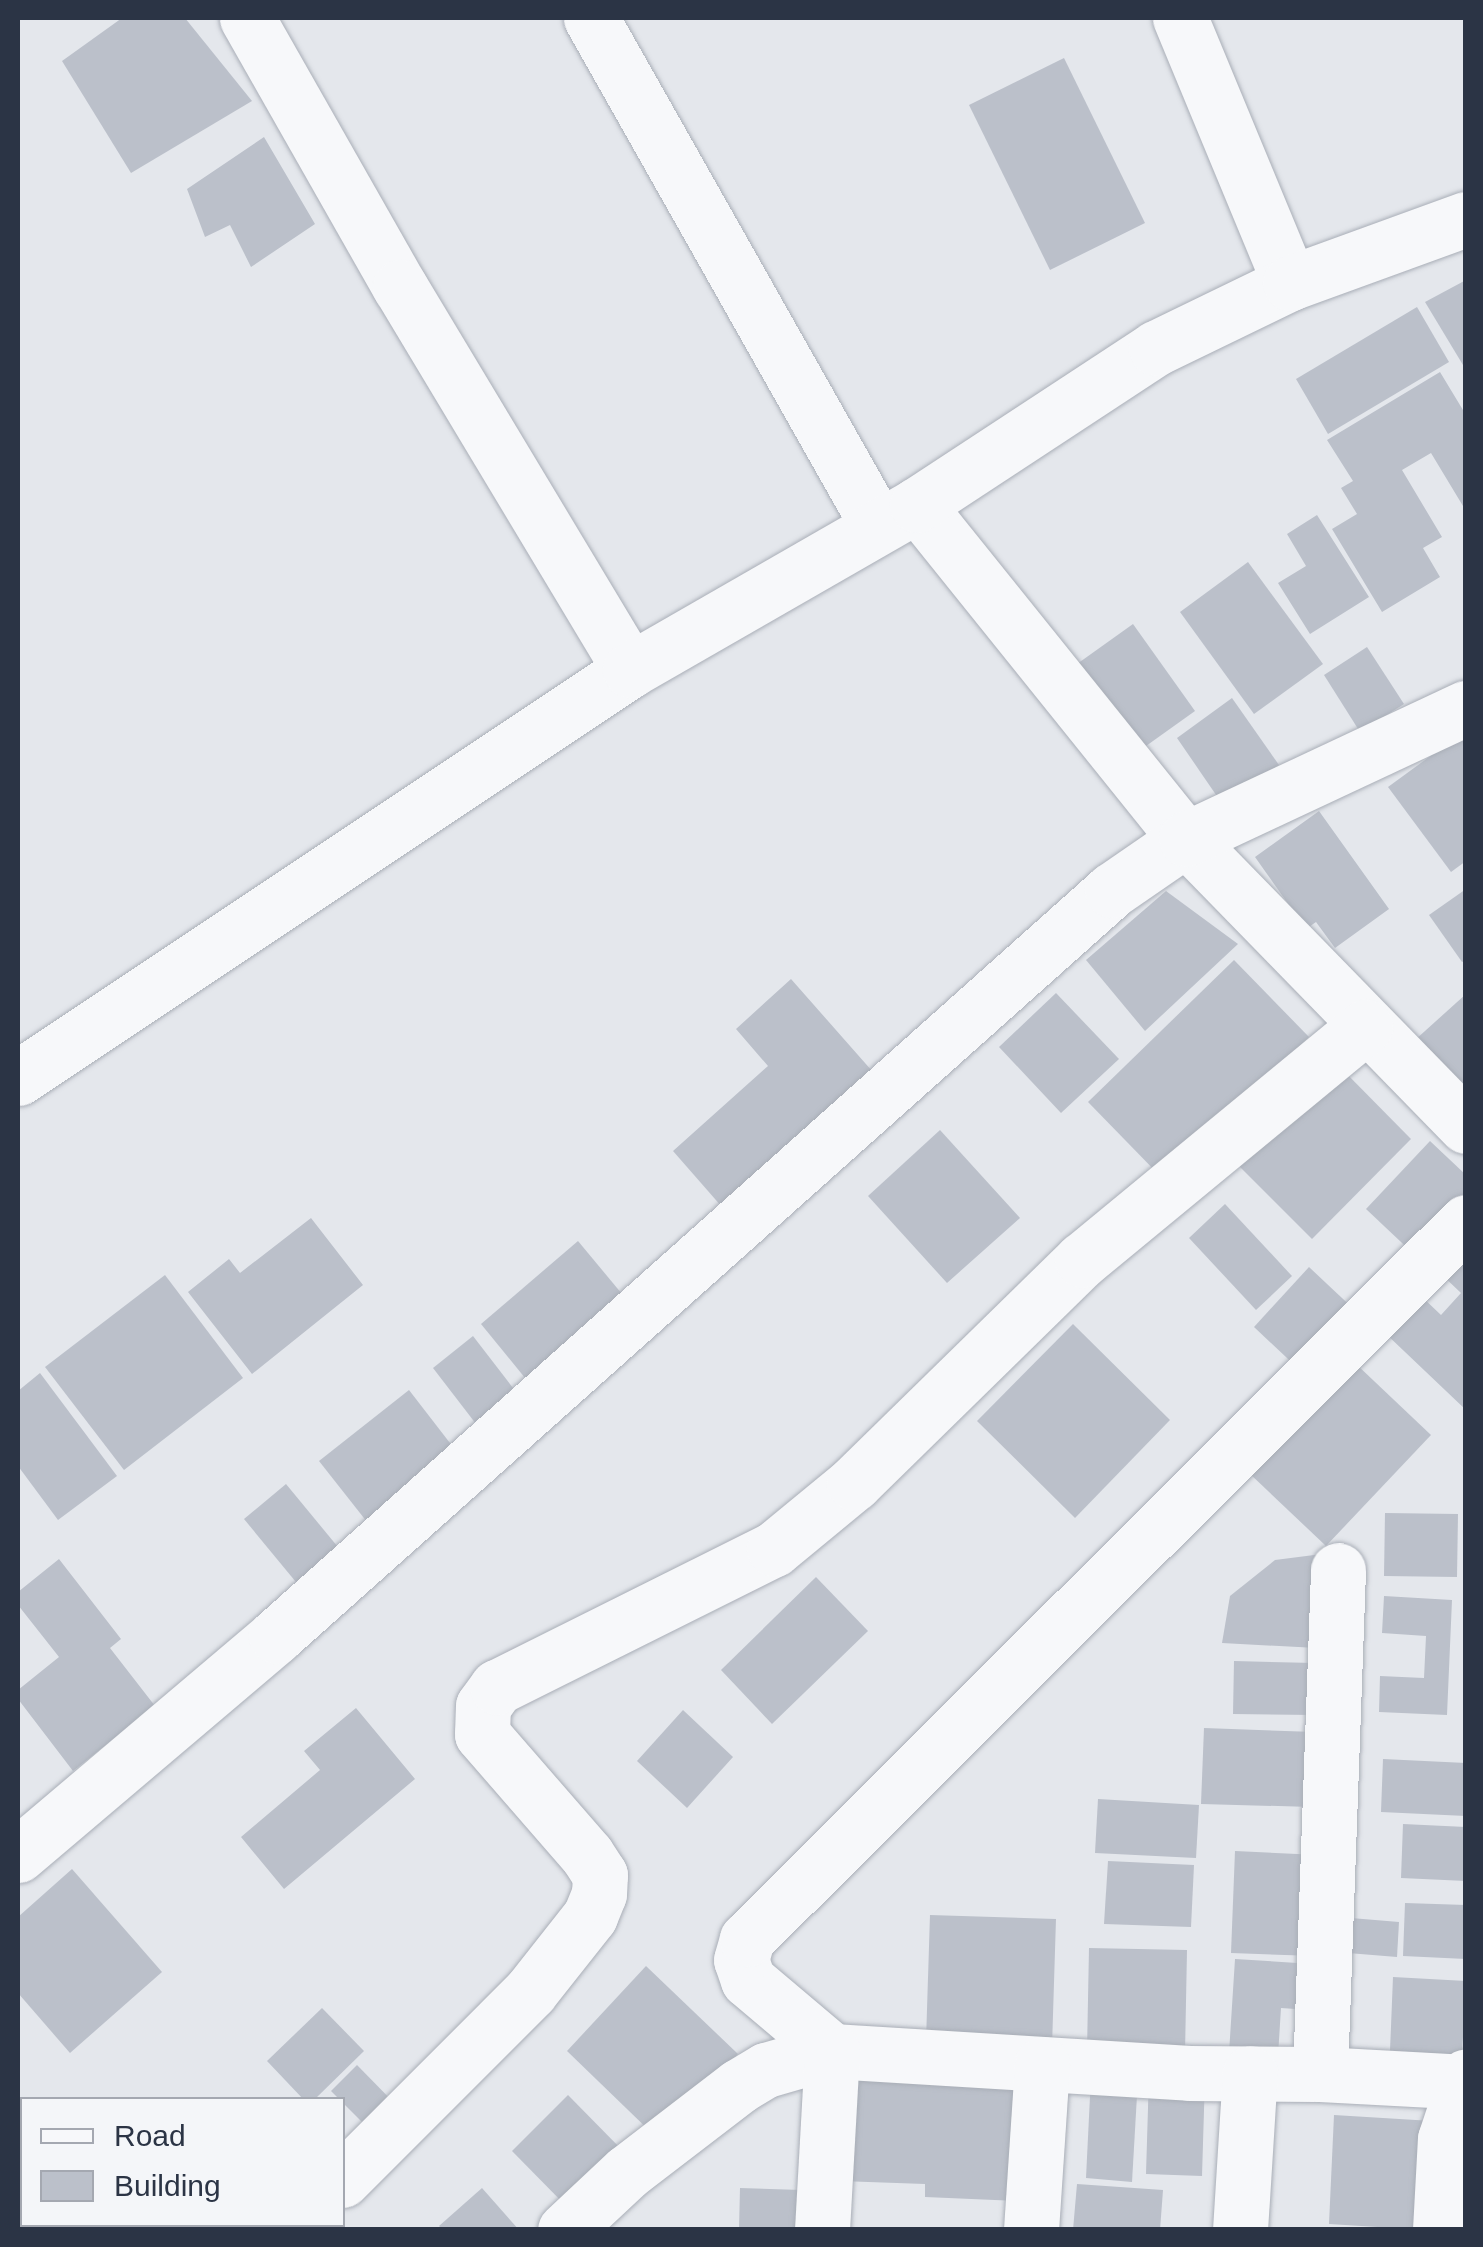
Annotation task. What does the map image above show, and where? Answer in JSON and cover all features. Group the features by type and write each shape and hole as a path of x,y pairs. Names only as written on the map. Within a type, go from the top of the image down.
{"street":[{"path":"247,18 400,286 630,670"},
{"path":"591,18 897,516 1186,840 1466,1126"},
{"path":"1180,18 1290,283"},
{"path":"18,1078 630,670 897,516 1156,348 1290,283 1463,226"},
{"path":"18,1855 276,1636 1112,890 1186,840 1466,708"},
{"path":"345,2177 530,1992 590,1916 599,1894 600,1874 588,1855 482,1734 483,1706 496,1687 774,1549 854,1482 1082,1260 1365,1026"},
{"path":"832,2051 748,1980 741,1960 747,1939 1466,1222"},
{"path":"1320,2074 1338,1570"},
{"path":"822,2230 832,2051"},
{"path":"565,2230 627,2172 766,2070 832,2051 1042,2064 1465,2080 1445,2140 1440,2230"},
{"path":"1031,2230 1042,2064"},
{"path":"1240,2230 1250,2073"},
{"path":"626,2230 627,2172"}],"building":[{"path":"122,18 185,18 252,101 131,173 62,61"},
{"path":"1064,58 1145,223 1050,270 969,105"},
{"path":"264,137 315,224 251,267 230,225 205,237 187,189"},
{"path":"1466,280 1466,370 1425,302"},
{"path":"1417,307 1449,362 1328,434 1296,379"},
{"path":"1440,372 1466,415 1466,511 1431,453 1402,470 1442,537 1423,548 1440,577 1382,612 1332,529 1357,514 1341,488 1353,481 1327,440"},
{"path":"1317,515 1369,597 1310,634 1278,583 1306,566 1287,534"},
{"path":"1248,562 1323,664 1254,714 1180,612"},
{"path":"1133,624 1195,711 1139,751 1077,664"},
{"path":"1367,647 1404,704 1360,732 1324,675"},
{"path":"1232,698 1279,765 1223,805 1177,738"},
{"path":"1466,730 1466,861 1451,872 1388,787"},
{"path":"1319,811 1389,909 1335,948 1316,922 1306,929 1255,857"},
{"path":"1466,889 1466,960 1462,962 1429,915"},
{"path":"1166,891 1238,944 1145,1031 1086,960"},
{"path":"1234,960 1309,1037 1163,1179 1088,1102"},
{"path":"791,979 880,1080 729,1215 673,1151 768,1066 736,1029"},
{"path":"1056,993 1119,1059 1061,1113 999,1047"},
{"path":"1466,994 1466,1096 1415,1040"},
{"path":"1339,1066 1411,1139 1312,1239 1239,1166"},
{"path":"940,1130 1020,1218 947,1283 868,1196"},
{"path":"1430,1141 1466,1175 1466,1211 1419,1259 1366,1209"},
{"path":"1225,1204 1292,1276 1256,1310 1189,1238"},
{"path":"311,1218 363,1285 252,1374 188,1292 229,1259 240,1273"},
{"path":"578,1241 632,1306 534,1389 481,1324"},
{"path":"1466,1246 1466,1410 1384,1332 1420,1295 1441,1315 1461,1293 1440,1273"},
{"path":"1309,1267 1359,1314 1304,1374 1254,1327"},
{"path":"165,1275 243,1378 124,1470 45,1367"},
{"path":"1073,1324 1170,1420 1075,1518 977,1421"},
{"path":"473,1336 523,1401 483,1433 433,1368"},
{"path":"1355,1363 1431,1435 1326,1546 1250,1474"},
{"path":"40,1373 117,1476 58,1520 18,1466 18,1391"},
{"path":"409,1390 460,1456 371,1527 319,1461"},
{"path":"286,1484 347,1558 305,1593 244,1519"},
{"path":"1385,1513 1458,1514 1457,1577 1384,1576"},
{"path":"1322,1554 1317,1648 1222,1643 1230,1596 1275,1560"},
{"path":"59,1559 121,1639 110,1648 155,1706 73,1771 18,1699 18,1690 59,1657 18,1605 18,1592"},
{"path":"816,1577 868,1631 772,1724 721,1670"},
{"path":"1384,1596 1452,1600 1447,1715 1379,1712 1380,1676 1424,1678 1426,1636 1382,1633"},
{"path":"1234,1661 1315,1663 1314,1715 1233,1714"},
{"path":"356,1708 415,1779 284,1889 241,1837 320,1770 304,1751"},
{"path":"683,1710 733,1757 687,1808 637,1761"},
{"path":"1204,1728 1315,1732 1312,1807 1201,1804"},
{"path":"1383,1759 1466,1763 1466,1816 1381,1812"},
{"path":"1098,1799 1199,1805 1196,1858 1095,1853"},
{"path":"1403,1824 1466,1827 1466,1881 1401,1878"},
{"path":"1235,1851 1319,1855 1315,1956 1231,1953"},
{"path":"1108,1861 1194,1865 1191,1927 1104,1924"},
{"path":"72,1869 162,1972 70,2053 18,1993 18,1917"},
{"path":"1405,1903 1466,1905 1466,1959 1403,1956"},
{"path":"930,1915 1056,1919 1052,2046 926,2041"},
{"path":"1351,1918 1399,1922 1397,1957 1348,1953"},
{"path":"1089,1948 1187,1950 1185,2053 1087,2051"},
{"path":"1235,1959 1313,1964 1310,2010 1281,2008 1278,2056 1229,2053"},
{"path":"646,1966 738,2054 658,2139 567,2051"},
{"path":"1393,1977 1466,1981 1462,2055 1390,2051"},
{"path":"322,2008 364,2051 317,2097 301,2097 267,2061"},
{"path":"357,2065 403,2112 378,2138 345,2105 345,2097 337,2097 331,2091"},
{"path":"844,2073 1022,2079 1018,2201 925,2197 925,2184 840,2181"},
{"path":"1149,2075 1205,2077 1202,2176 1146,2174"},
{"path":"1091,2076 1138,2078 1132,2182 1086,2178"},
{"path":"568,2095 626,2154 570,2210 512,2151"},
{"path":"1334,2115 1432,2121 1425,2230 1329,2224"},
{"path":"1077,2184 1163,2190 1160,2230 1073,2230"},
{"path":"482,2188 519,2230 443,2230 439,2226"},
{"path":"740,2188 802,2190 801,2230 739,2230"},
{"path":"152,2227 244,2227 242,2230"}]}
